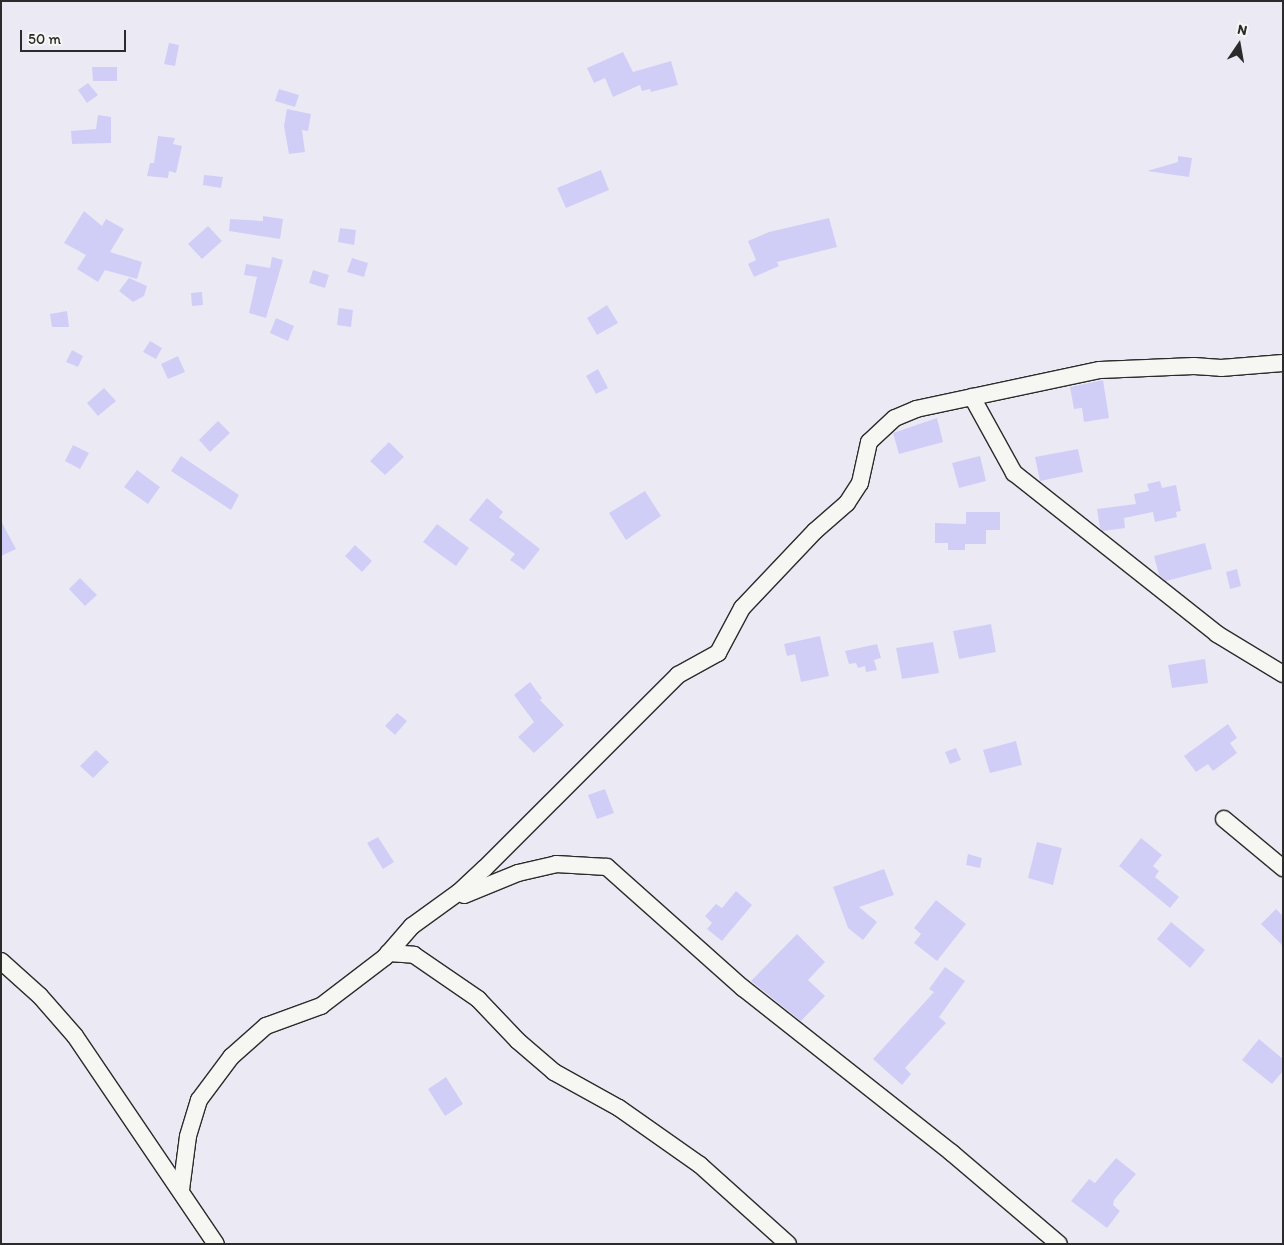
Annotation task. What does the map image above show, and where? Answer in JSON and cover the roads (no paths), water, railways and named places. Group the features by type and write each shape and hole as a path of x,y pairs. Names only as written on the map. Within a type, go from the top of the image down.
{"street":[{"path":"390,951 412,926 459,892 485,868 678,675 718,653 742,608 815,531 847,503 860,483 869,442 895,418 916,408 972,398 1100,370 1194,366 1221,368 1283,363"},
{"path":"972,398 1014,473 1217,634 1283,674"},
{"path":"1224,819 1283,868"},
{"path":"181,1190 188,1136 199,1100 230,1057 266,1026 322,1006 390,951 436,920 470,890 556,864 607,868 735,981 952,1153 1059,1244"},
{"path":"390,951 414,955 478,999 518,1042 554,1072 619,1108 700,1165 788,1244"},
{"path":"1,961 40,996 75,1036 216,1244"}]}
